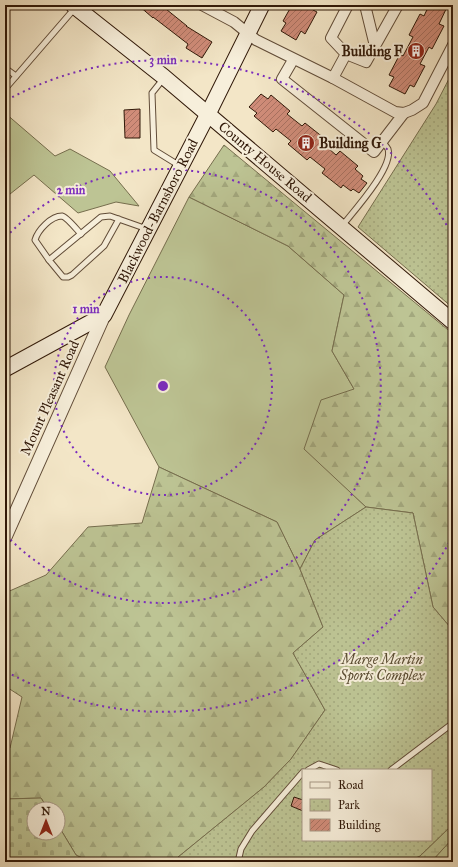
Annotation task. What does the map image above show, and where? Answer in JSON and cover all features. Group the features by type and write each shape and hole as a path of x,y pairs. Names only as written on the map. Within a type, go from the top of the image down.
{"main road":[{"name":"Blackwood-Barnsboro Road","path":"104,316 208,114 262,5"},
{"name":"County House Road","path":"75,6 164,77 342,226 453,322"},
{"path":"5,369 104,316"}],"street":[{"path":"202,5 234,22 256,40 396,112 404,113 423,103 453,45"},
{"path":"348,5 331,38 346,54 366,62 398,5"},
{"path":"365,5 375,46"},
{"path":"332,78 346,54"},
{"path":"293,60 282,79 374,152 404,113"},
{"name":"Mount Pleasant Road","path":"5,537 104,316"}],"lane":[{"path":"5,89 75,6"},
{"path":"5,68 16,76"},
{"path":"164,77 152,93 154,150 181,166"},
{"path":"342,226 384,170 388,149 382,142"},
{"path":"81,234 66,218 62,216 51,220 38,231 34,240 63,278 72,275 104,246 119,219"},
{"path":"49,260 101,217 110,216 148,230"},
{"path":"392,769 453,723"},
{"path":"310,769 319,764 334,769"},
{"path":"238,862 241,849 252,831 302,775"}],"green space":[{"path":"453,71 453,308 358,227 436,104"},
{"path":"5,113 55,156 70,149 110,171 139,206 116,202 78,213 34,175 5,198"},
{"path":"224,145 453,334 453,627 450,627 433,607 413,513 366,507 304,449 321,400 354,389 332,351 344,295 288,246 189,197"},
{"path":"189,197 288,246 344,295 332,351 354,389 305,449 366,507 315,540 300,569 277,522 159,467 105,367 129,315"},
{"path":"159,467 277,522 300,569 323,627 293,653 325,710 291,759 264,787 172,862 90,862 76,855 66,838 66,801 43,801 41,798 5,799 5,749 10,748 22,697 5,686 5,593 46,575 88,527 142,523"},
{"name":"Marge Martin Sports Complex","path":"366,507 413,513 433,607 450,627 453,627 453,824 420,856 407,862 172,862 264,787 291,759 325,710 293,653 323,627 300,569 315,540"},
{"path":"41,798 43,801 26,801 26,841 66,841 66,838 76,855 90,862 5,862 5,799"},
{"path":"453,824 453,838 431,862 407,862 420,856"},
{"path":"453,838 453,862 431,862"}],"building":[{"path":"138,5 161,5 186,26 212,42 202,58 186,48 188,44"},
{"path":"292,5 315,5 313,10 317,12 305,34 301,31 296,40 281,31 286,23 283,21"},
{"name":"Building F","path":"429,5 448,5 439,24 444,26 432,49 429,47 420,64 425,66 414,87 410,85 405,94 389,86 394,77 389,75 400,54 403,56 413,37 409,35 420,14 424,16"},
{"name":"Building G","path":"261,94 268,99 271,95 290,111 287,114 302,126 305,123 324,138 321,142 336,155 340,151 358,166 355,169 363,176 361,179 367,183 359,193 353,189 351,191 343,185 341,188 322,173 325,169 310,157 307,160 288,144 291,141 276,129 273,132 254,116 257,113 249,107"},
{"path":"140,109 140,138 125,138 124,110"},
{"path":"294,797 302,800 302,811 291,806"}],"place":[{"name":"Building F","path":"416,51"},
{"name":"Building G","path":"306,143"}]}
